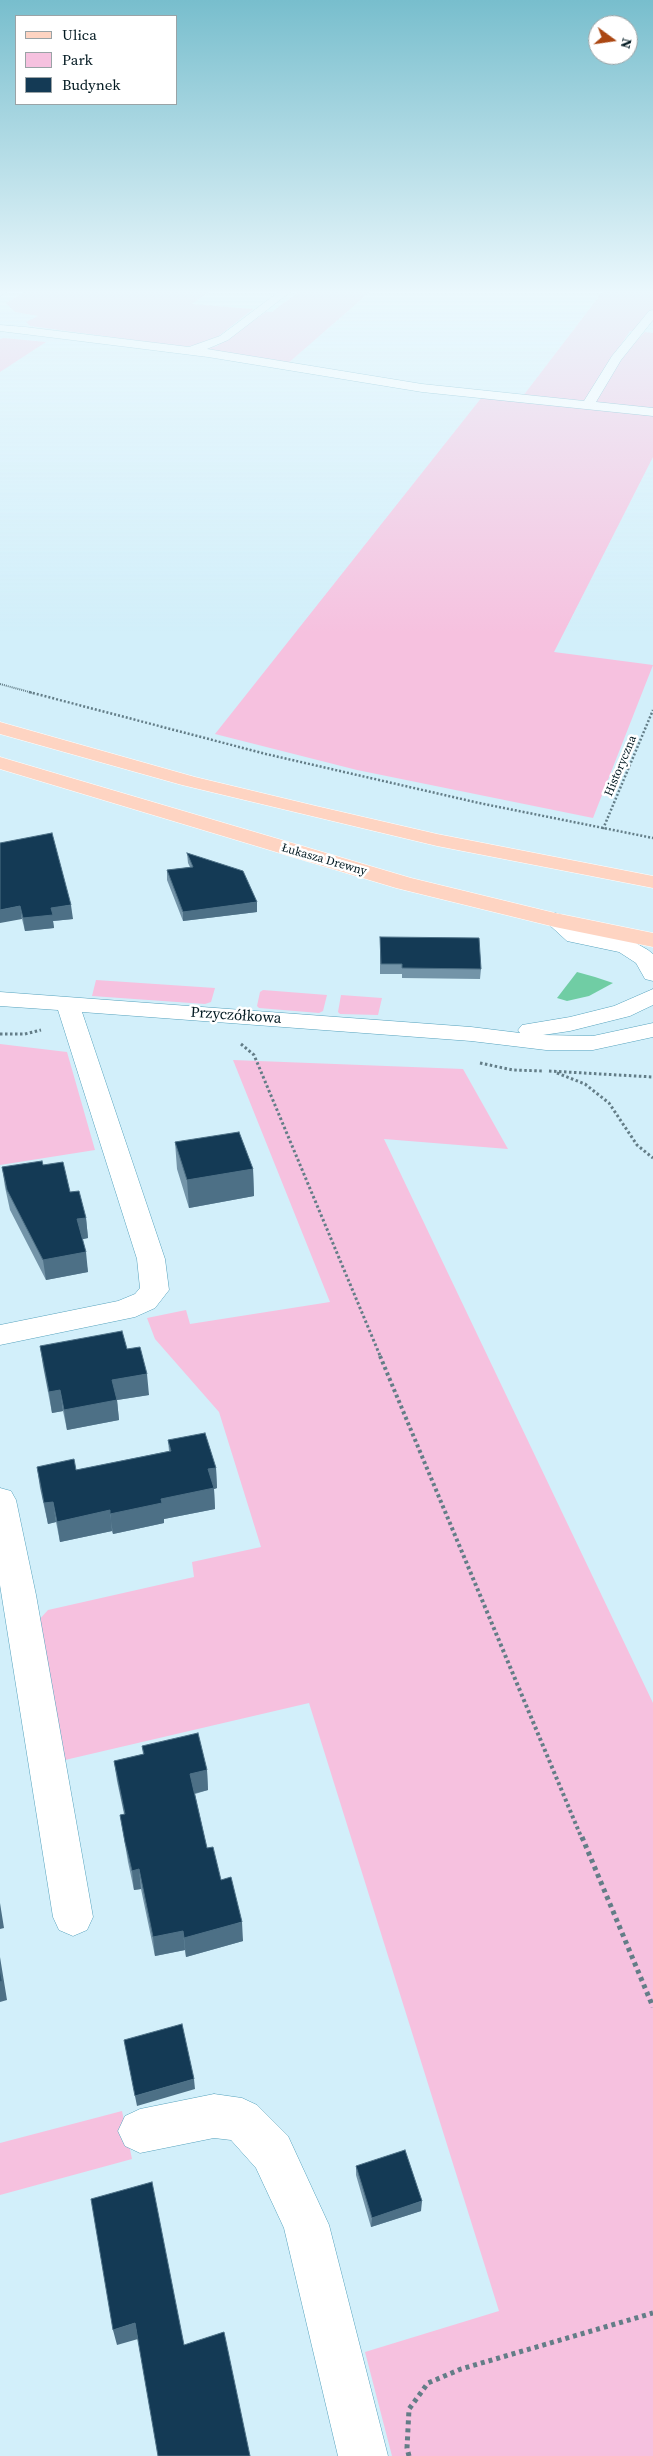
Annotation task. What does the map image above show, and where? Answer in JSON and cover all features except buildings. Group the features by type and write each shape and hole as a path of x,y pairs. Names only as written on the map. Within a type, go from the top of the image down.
{"main road":[{"path":"0,728 190,781 316,812 446,842 653,882"},
{"name":"Łukasza Drewny","path":"0,763 404,883 555,920 653,940"}],"street":[{"path":"575,405 653,412"},
{"path":"555,920 575,936 626,948 640,955 645,959 653,974"},
{"name":"Przyczółkowa","path":"472,1034 570,1024 622,1011 653,996"},
{"name":"Przyczółkowa","path":"0,999 472,1034 509,1040 569,1044 614,1040 653,1030"},
{"path":"0,1335 125,1310 145,1301 155,1290 151,1259 68,1004"},
{"path":"0,1500 20,1605 73,1917"},
{"path":"140,2130 214,2116 242,2120 272,2152 306,2225 362,2456"}],"path":[{"path":"0,684 266,754 479,804 653,838"},
{"name":"Historyczna","path":"603,829 653,710"},
{"path":"233,1044 242,1044 254,1055 653,2007"},
{"path":"472,1060 496,1068 653,1077"},
{"path":"554,1072 586,1084 609,1103 637,1145 653,1158"},
{"path":"409,2456 407,2448 409,2408 428,2383 461,2369 653,2313"}],"green space":[{"path":"476,405 563,405 653,413 653,457 554,652 653,665 593,818 357,770 215,734"},
{"path":"619,405 653,405 653,408"},
{"path":"96,980 215,988 211,1002 205,1004 92,996"},
{"path":"263,990 327,995 323,1011 319,1013 259,1008 257,1006 260,992"},
{"path":"341,995 382,998 378,1015 340,1014 338,1012"},
{"path":"0,1044 67,1052 95,1150 0,1165"},
{"path":"233,1060 463,1069 508,1149 384,1139 653,1703 653,2456 392,2456 365,2352 499,2311 309,1703 65,1760 37,1622 48,1610 194,1577 192,1562 261,1547 219,1412 155,1339 147,1318 186,1310 190,1324 330,1302"},
{"path":"122,2111 132,2159 0,2195 0,2143"}],"shaded area":[{"path":"577,972 613,983 589,996 567,1001 557,998"}]}
